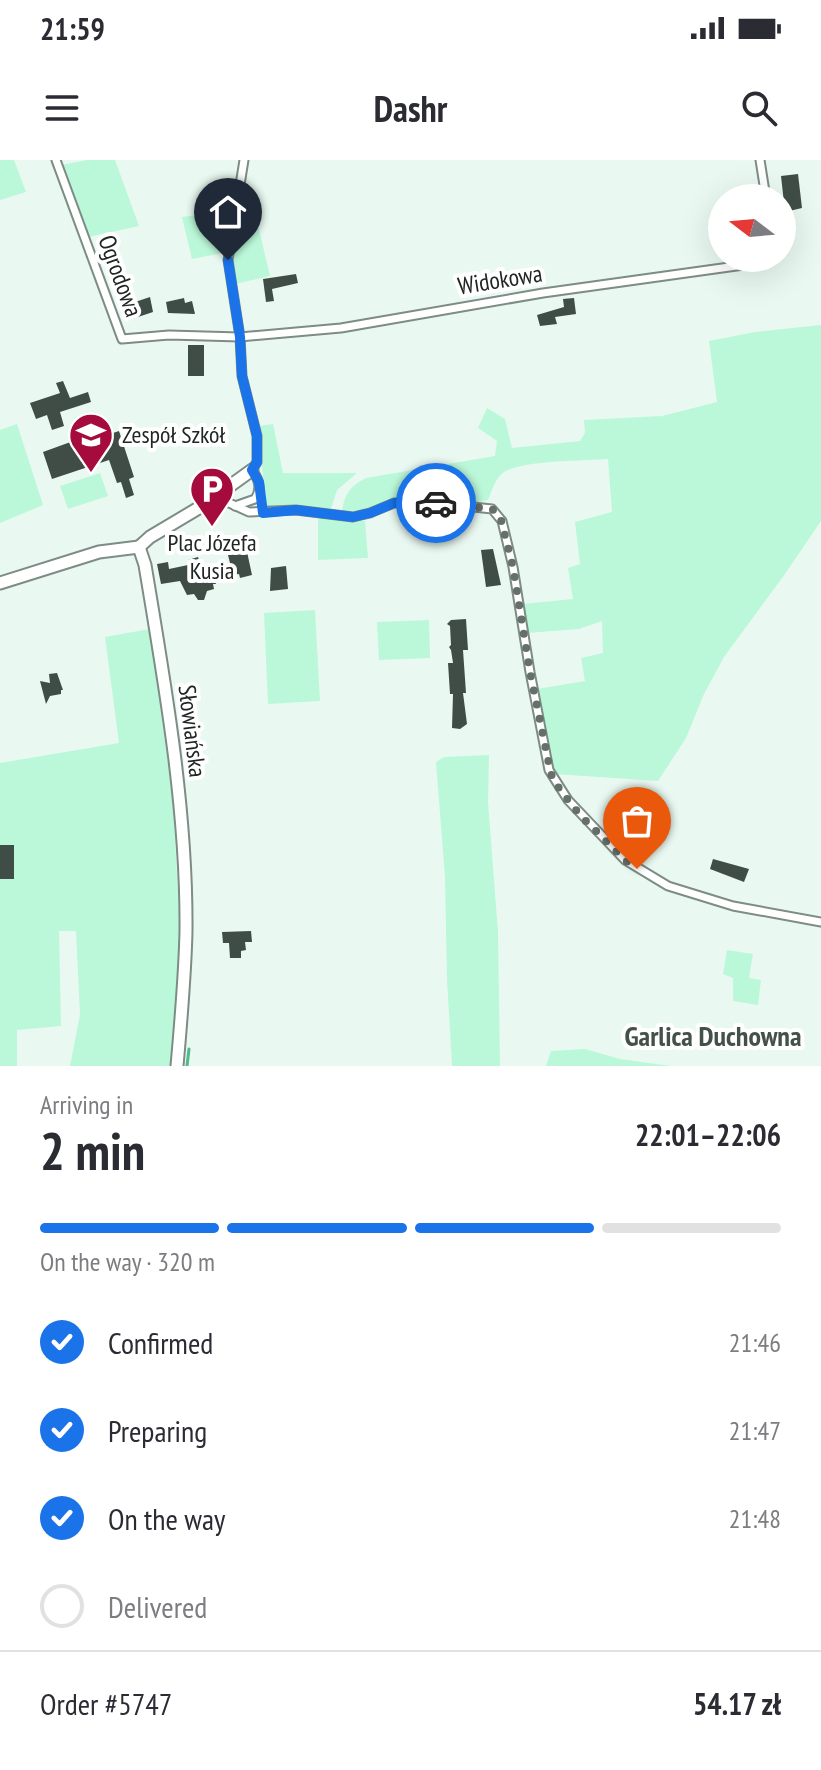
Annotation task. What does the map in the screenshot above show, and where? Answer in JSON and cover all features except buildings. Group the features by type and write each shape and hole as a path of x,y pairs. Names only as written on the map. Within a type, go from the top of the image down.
{"street":[{"name":"Ogrodowa","path":"56,160 122,339 169,335 240,337"},
{"path":"0,583 99,552 139,547 216,497 252,470 257,462 257,436 242,376 240,337 228,260 244,160"},
{"path":"760,160 764,184"},
{"name":"Widokowa","path":"240,337 341,328 543,293 708,270"},
{"path":"252,470 259,482 263,513"},
{"path":"235,506 255,499 259,489"},
{"path":"216,497 249,512 263,513 296,510 353,517 386,505 406,502 484,508 497,512 513,567 551,774 573,806 628,863 668,886 751,911 821,922"},
{"name":"Słowiańska","path":"139,547 168,712 182,844 186,928 177,1066"}],"green space":[{"path":"0,160 14,160 26,192 0,200"},
{"path":"87,160 115,160 139,226 88,237 61,165"},
{"path":"248,183 270,276 235,284 233,258 243,184"},
{"path":"222,212 229,219 223,253 192,259 182,217"},
{"path":"821,325 821,521 724,657 686,738 658,781 554,774 537,689 585,681 581,658 603,653 602,621 579,629 527,633 522,604 573,599 568,568 580,564 575,522 612,512 608,459 539,463 513,468 498,478 488,500 478,502 409,497 389,500 365,510 342,512 349,492 366,478 495,456 497,441 478,428 487,408 505,419 512,448 580,441 585,433 584,420 662,416 717,402 709,341 755,332"},
{"path":"17,424 43,505 0,523 0,430"},
{"path":"273,424 283,473 357,473 337,490 330,512 266,508 258,426"},
{"path":"100,473 108,496 68,509 60,486"},
{"path":"318,518 365,521 368,558 318,560"},
{"path":"315,610 320,701 268,704 264,613"},
{"path":"429,620 430,658 379,660 377,622"},
{"path":"150,629 173,801 180,931 173,1066 70,1066 80,1015 76,931 59,931 61,1026 17,1030 17,1066 0,1066 0,763 119,743 105,637"},
{"path":"489,755 488,802 498,932 500,1066 452,1066 445,877 436,762 444,757"},
{"path":"727,950 753,954 749,978 761,980 758,1005 733,1001 733,978 723,974"},
{"path":"585,1049 620,1059 671,1066 546,1066 551,1051"}],"waterway":[{"path":"187,1066 189,1049"}],"way so far":[{"path":"436,503 492,509 500,516 513,567 551,774 580,815 637,869"}],"place":[{"name":"Zespół Szkół","path":"91,474"},
{"name":"Plac Józefa Kusia","path":"212,528"}],"district":[{"name":"Garlica Duchowna","path":"713,1036"}],"route":[{"path":"228,260 240,337 242,376 257,436 257,462 252,470 259,482 263,513 296,510 353,517 394,503 436,503"}]}
